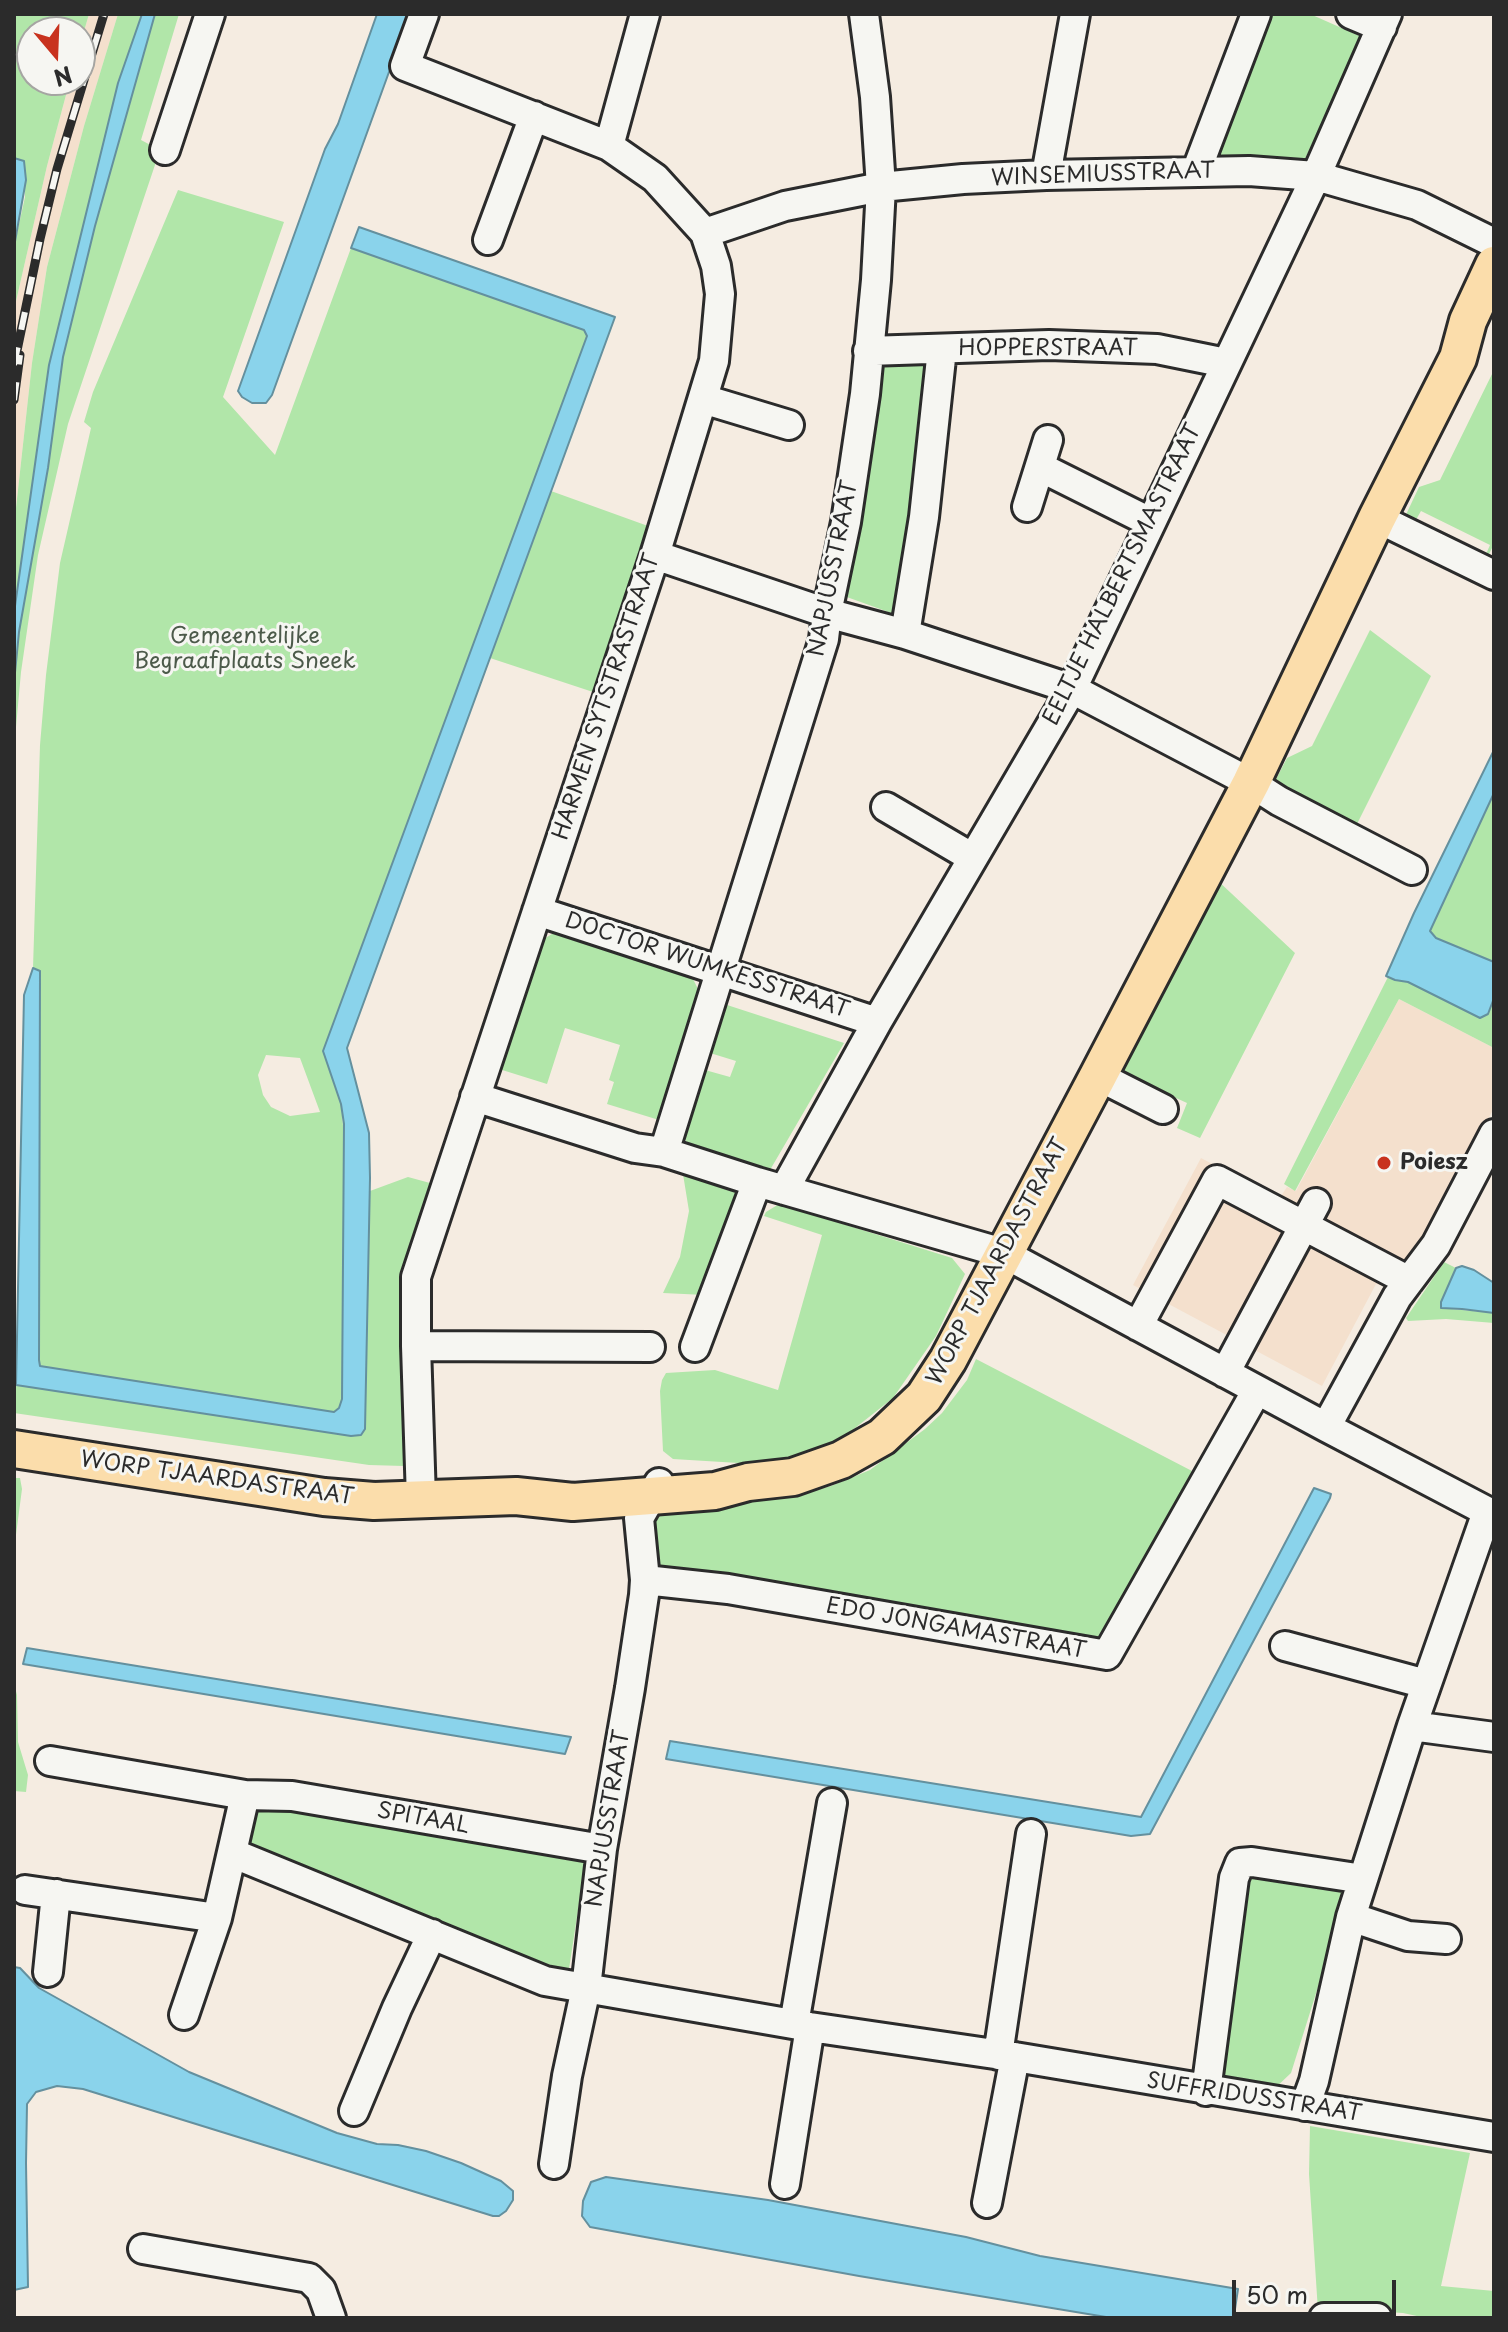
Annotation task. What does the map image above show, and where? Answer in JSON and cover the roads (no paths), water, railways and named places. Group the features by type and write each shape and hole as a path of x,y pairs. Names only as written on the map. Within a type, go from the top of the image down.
{"main road":[{"name":"WORP TJAARDASTRAAT","path":"14,1449 324,1497 374,1501 516,1496 564,1485 656,1488 728,1476 748,1482 793,1477 841,1460 882,1437 924,1397 948,1360 1251,783 1377,518 1458,358 1468,321 1494,265"},
{"name":"WORP TJAARDASTRAAT","path":"1458,358 1484,326 1494,307"}],"street":[{"path":"165,150 210,14"},
{"name":"HARMEN SYTSTRASTRAAT","path":"421,1499 416,1277 655,555 714,361 720,294 716,266 705,233 655,178 609,146 405,66 424,14"},
{"path":"609,146 645,14"},
{"name":"NAPJUSSTRAAT","path":"664,1152 824,639 846,522 865,394 881,187 875,97 864,14"},
{"path":"1046,175 1075,14"},
{"path":"1196,172 1256,14"},
{"name":"EELTJE HALBERTSMASTRAAT","path":"784,1190 877,1022 1072,689 1316,176 1385,20 1351,14"},
{"path":"488,240 534,116"},
{"name":"WINSEMIUSSTRAAT","path":"705,233 785,206 881,187 1046,175 1249,171 1316,176 1417,205 1494,243"},
{"name":"HOPPERSTRAAT","path":"868,351 1049,345 1157,349 1226,363"},
{"path":"905,634 924,517 942,349"},
{"path":"703,399 789,425"},
{"path":"1027,507 1044,454 1150,522"},
{"path":"1377,518 1494,575"},
{"path":"655,555 827,613 905,634 1072,689 1412,870"},
{"path":"886,807 973,858"},
{"name":"DOCTOR WUMKESSTRAAT","path":"537,911 877,1022"},
{"path":"1098,1076 1163,1109"},
{"path":"475,1097 635,1148 664,1152 1003,1253 1491,1513 1426,1684 1351,1917 1314,2081 1305,2106"},
{"path":"1326,1427 1397,1297 1436,1245 1494,1134"},
{"path":"1138,1326 1217,1180 1310,1214 1409,1281"},
{"path":"695,1347 757,1182"},
{"path":"1225,1373 1310,1214"},
{"path":"416,1346 650,1347"},
{"name":"EDO JONGAMASTRAAT","path":"645,1580 728,1589 1107,1655 1257,1390"},
{"name":"NAPJUSSTRAAT","path":"554,2164 567,2076 586,1988 602,1849 645,1580 639,1518 656,1488"},
{"path":"1285,1646 1426,1684"},
{"path":"1412,1726 1494,1737"},
{"name":"SPITAAL","path":"50,1761 245,1795 292,1796 602,1849"},
{"path":"184,2015 217,1918 245,1795"},
{"path":"785,2184 810,1933 832,1803"},
{"path":"987,2203 1006,2056 1011,1965 1031,1834"},
{"path":"232,1853 545,1981 586,1988"},
{"path":"1206,2091 1234,1878 1240,1863 1252,1862 1363,1879"},
{"path":"25,1890 217,1918"},
{"path":"48,1972 56,1894"},
{"path":"1351,1917 1408,1936 1446,1939"},
{"path":"354,2111 432,1934"},
{"name":"SUFFRIDUSSTRAAT","path":"586,1988 802,2026 1006,2056 1494,2137"},
{"path":"143,2249 309,2278 321,2290 331,2318"},
{"path":"1324,2318 1377,2318"}],"water":[{"path":"142,14 155,14 95,226 63,357 48,468 19,632 14,683 14,613 49,365 118,83"},
{"path":"377,14 410,14 272,395 266,403 252,403 238,391"},
{"path":"14,158 24,161 26,180 14,247"},
{"path":"359,227 615,317 347,1048 369,1133 370,1178 365,1429 361,1435 351,1436 16,1385 24,995 33,968 40,971 40,1366 334,1412 342,1399 344,1124 341,1104 323,1051 587,336 584,330 351,248"},
{"path":"1494,750 1494,793 1430,931 1436,938 1494,962 1494,998 1488,1014 1480,1018 1408,982 1386,976"},
{"path":"1462,1266 1494,1283 1494,1313 1441,1308 1456,1268"},
{"path":"1314,1488 1331,1494 1330,1498 1150,1834 1131,1836 666,1759 670,1741 1141,1817"},
{"path":"27,1648 571,1737 565,1754 23,1664"},
{"path":"14,1967 20,1968 39,1988 189,2072 337,2133 377,2144 426,2151 461,2163 501,2181 513,2191 513,2200 506,2211 493,2216 83,2089 57,2086 36,2092 27,2104 28,2287 14,2290"},
{"path":"606,2177 768,2200 966,2237 1040,2256 1238,2289 1235,2309 1233,2318 1112,2318 590,2227 582,2216 583,2201 591,2182"}],"railway":[{"path":"14,365 57,169 104,14"},
{"path":"14,400 20,355"}],"place":[{"name":"Poiesz","path":"1384,1163"}],"park label":[{"name":"Gemeentelijke Begraafplaats Sneek","path":"245,650"}]}
